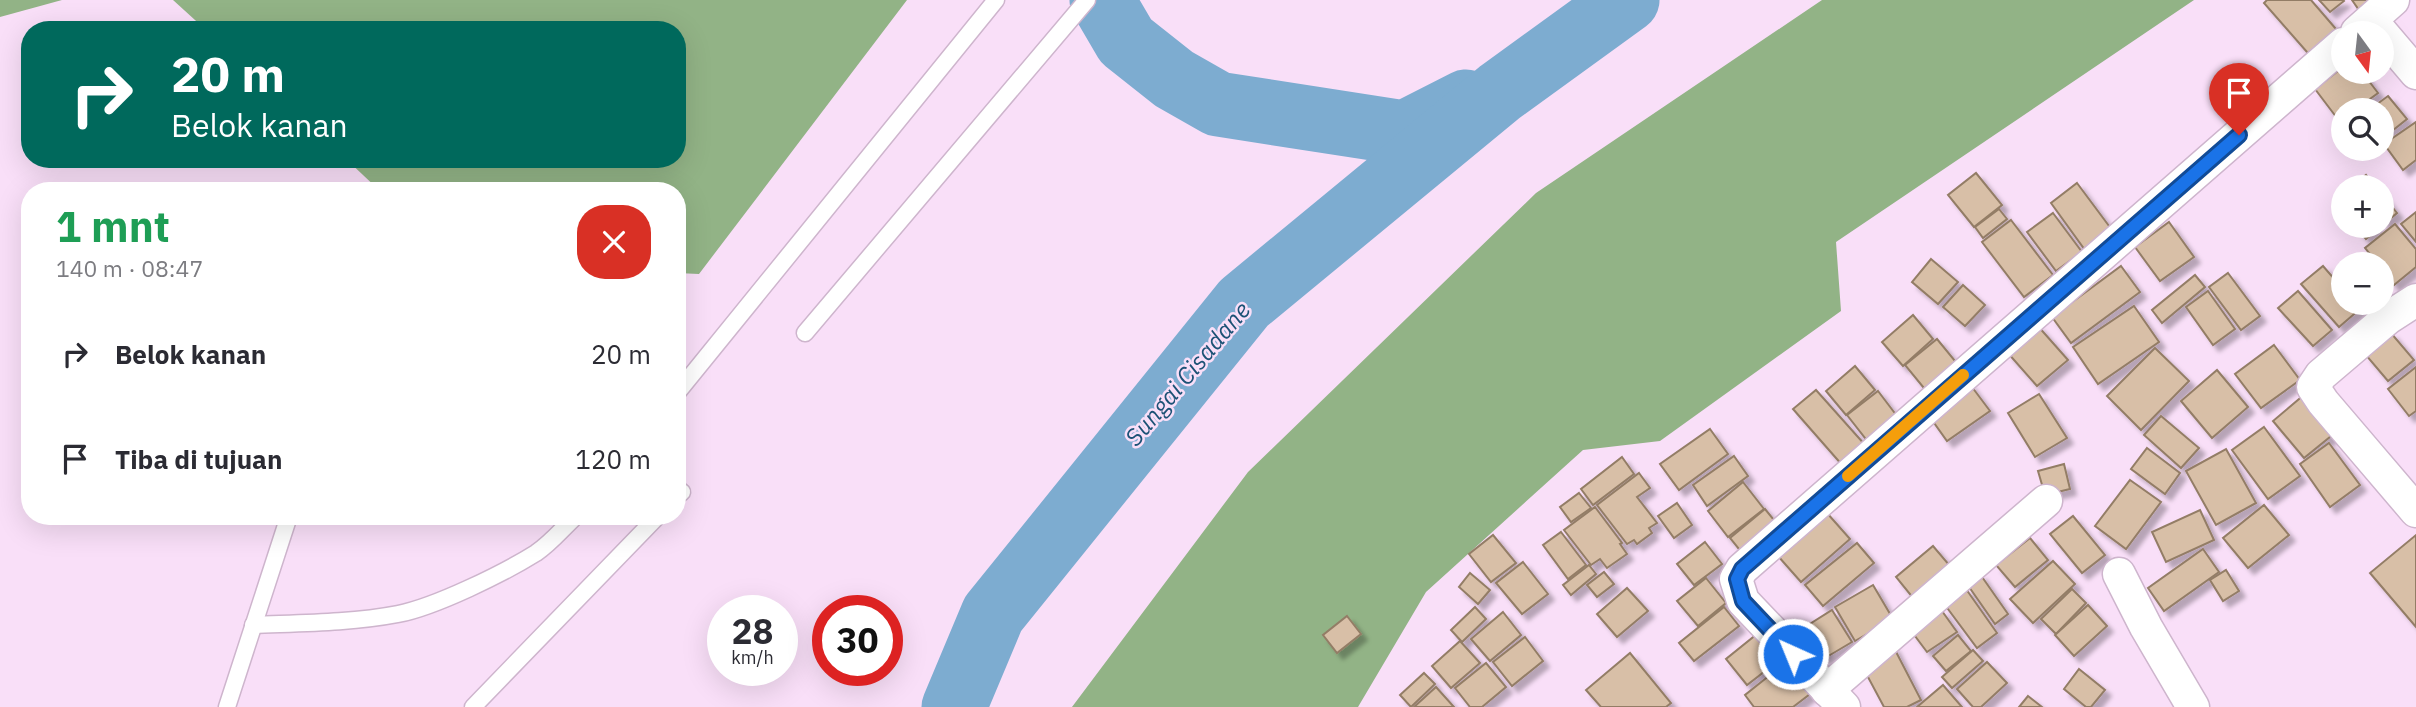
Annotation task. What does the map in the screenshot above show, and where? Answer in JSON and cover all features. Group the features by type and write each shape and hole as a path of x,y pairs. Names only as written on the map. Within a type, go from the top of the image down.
{"street":[{"path":"2373,18 2416,73"},
{"path":"2046,501 1835,698 1743,601 1737,579 1742,569 2331,54"},
{"path":"2416,300 2388,318 2321,375 2313,387 2416,511"},
{"path":"2119,574 2193,707"}],"lane":[{"path":"686,382 996,0"},
{"path":"804,333 1087,0"},
{"path":"226,707 286,525"},
{"path":"253,625 368,619 401,614 488,578 538,552 566,525"},
{"path":"473,707 649,525"}],"green space":[{"path":"0,0 62,0 0,17"},
{"path":"173,0 907,0 699,274 686,273 686,182 370,182 356,168 686,168 686,21 196,21"},
{"path":"1822,0 2194,0 1836,242 1841,311 1660,441 1583,450 1426,592 1358,707 1072,707 1248,472 1536,193"}],"building":[{"path":"2267,0 2311,0 2331,23 2331,45 2314,60 2264,3"},
{"path":"2319,0 2343,0 2344,1 2330,12"},
{"path":"2352,0 2378,0 2361,13"},
{"path":"2331,76 2331,84 2371,84 2378,93 2371,98 2331,98 2331,110 2315,89"},
{"path":"2394,103 2407,119 2394,129"},
{"path":"2416,122 2416,160 2403,170 2394,158 2394,137"},
{"path":"1976,173 2002,205 1974,227 1948,195"},
{"path":"2077,183 2112,230 2085,250 2051,203"},
{"path":"1999,209 2007,219 1983,238 1975,227"},
{"path":"2416,212 2416,242 2401,224"},
{"path":"2053,213 2082,252 2056,271 2027,232"},
{"path":"2011,220 2053,275 2024,297 1982,242"},
{"path":"2169,222 2194,257 2160,281 2135,247"},
{"path":"2394,225 2416,249 2416,267 2394,285 2394,252 2368,252 2365,248 2378,238 2394,238"},
{"path":"1931,259 1958,282 1938,304 1912,282"},
{"path":"2121,266 2140,292 2071,343 2052,317"},
{"path":"2323,266 2331,275 2331,315 2353,315 2339,327 2301,284"},
{"path":"2228,273 2260,316 2241,330 2209,287"},
{"path":"2195,275 2205,287 2162,323 2152,310"},
{"path":"1963,285 1985,305 1965,326 1943,307"},
{"path":"2208,291 2235,329 2213,345 2186,307"},
{"path":"2298,291 2332,330 2313,346 2278,308"},
{"path":"2134,306 2159,342 2098,384 2073,347"},
{"path":"1913,315 1933,339 1903,366 1882,342"},
{"path":"2037,325 2068,360 2037,386 2007,352"},
{"path":"2391,333 2414,360 2388,381 2365,354"},
{"path":"1937,339 1960,367 1928,393 1905,365"},
{"path":"2274,345 2300,380 2261,408 2235,374"},
{"path":"2155,348 2189,381 2141,430 2107,396"},
{"path":"1855,366 1875,390 1846,415 1826,391"},
{"path":"2416,367 2416,411 2409,416 2388,389"},
{"path":"2217,370 2248,407 2212,438 2181,401"},
{"path":"1969,383 1990,411 1947,441 1927,413"},
{"path":"1816,390 1866,446 1843,466 1793,409"},
{"path":"1878,391 1900,420 1869,443 1847,415"},
{"path":"2039,394 2067,438 2035,457 2008,413"},
{"path":"2305,394 2336,432 2304,458 2273,421"},
{"path":"2161,416 2199,448 2181,468 2144,435"},
{"path":"2264,427 2300,476 2268,499 2232,450"},
{"path":"1710,429 1728,454 1679,490 1660,464"},
{"path":"2329,443 2360,485 2330,507 2300,464"},
{"path":"2147,448 2180,473 2165,494 2131,469"},
{"path":"2226,449 2256,503 2216,525 2186,471"},
{"path":"1734,456 1748,476 1707,506 1693,485"},
{"path":"1622,457 1634,474 1593,505 1581,489"},
{"path":"2064,464 2070,489 2045,495 2038,471"},
{"path":"1639,473 1650,488 1637,497 1657,523 1649,528 1652,533 1637,544 1634,540 1627,544 1597,505"},
{"path":"2130,480 2161,502 2126,549 2095,526"},
{"path":"1743,482 1764,509 1728,537 1708,511"},
{"path":"1579,493 1591,508 1571,522 1560,507"},
{"path":"1677,503 1692,525 1674,538 1658,516"},
{"path":"2264,505 2289,535 2248,568 2223,538"},
{"path":"1595,507 1627,554 1607,568 1600,559 1591,565 1564,530"},
{"path":"1765,509 1782,530 1747,559 1730,538"},
{"path":"2200,510 2214,540 2166,562 2152,532"},
{"path":"1827,513 1850,539 1801,582 1778,556"},
{"path":"2073,516 2105,555 2082,573 2050,534"},
{"path":"1561,532 1586,565 1568,579 1543,545"},
{"path":"1493,535 1516,563 1491,582 1469,554"},
{"path":"2416,535 2416,627 2370,573"},
{"path":"2030,538 2048,560 2015,587 1996,565"},
{"path":"1705,542 1722,564 1694,585 1677,564"},
{"path":"1857,543 1874,563 1823,606 1805,585"},
{"path":"1933,546 1956,573 1918,604 1896,577"},
{"path":"2203,549 2219,572 2164,611 2148,588"},
{"path":"2053,561 2075,584 2033,623 2010,599"},
{"path":"1523,562 1548,594 1522,614 1496,583"},
{"path":"1589,565 1596,574 1571,595 1563,585"},
{"path":"2226,570 2239,591 2223,601 2210,580"},
{"path":"1604,572 1614,584 1597,597 1587,585"},
{"path":"1470,573 1490,590 1478,604 1459,587"},
{"path":"1980,574 2008,614 1995,624 1967,584"},
{"path":"1706,578 1726,603 1698,626 1677,601"},
{"path":"1873,585 1893,619 1855,641 1835,607"},
{"path":"1627,588 1648,611 1617,637 1597,614"},
{"path":"1966,589 1997,633 1977,648 1945,605"},
{"path":"2072,589 2086,603 2056,634 2041,619"},
{"path":"2088,605 2107,626 2074,656 2055,635"},
{"path":"1475,607 1486,619 1462,642 1451,630"},
{"path":"1724,607 1739,626 1694,661 1679,643"},
{"path":"1832,610 1852,642 1825,658 1805,627"},
{"path":"1942,611 1957,632 1927,652 1912,632"},
{"path":"1503,612 1521,635 1490,661 1471,639"},
{"path":"1347,616 1361,634 1337,653 1323,635"},
{"path":"1757,634 1778,661 1747,685 1726,659"},
{"path":"1958,635 1971,651 1946,671 1933,656"},
{"path":"1525,637 1543,661 1512,686 1493,662"},
{"path":"1460,641 1480,663 1451,688 1432,666"},
{"path":"1893,646 1921,700 1907,707 1884,707 1861,664"},
{"path":"1973,650 1983,661 1952,688 1942,677"},
{"path":"1630,653 1671,703 1666,707 1601,707 1586,690"},
{"path":"1987,662 2007,683 1981,707 1973,707 1957,689"},
{"path":"1486,663 1506,687 1482,707 1470,707 1455,688"},
{"path":"1785,663 1810,694 1793,707 1754,707 1745,695"},
{"path":"2079,669 2105,690 2091,707 2086,707 2064,689"},
{"path":"1424,673 1435,684 1411,707 1400,695"},
{"path":"1943,685 1962,707 1917,707"},
{"path":"1436,687 1454,707 1414,707"},
{"path":"2028,696 2042,707 2019,707"}],"waterway":[{"path":"1102,0 1126,41 1174,79 1218,104 1405,133 1466,102"},
{"name":"Sungai Cisadane","path":"954,707 993,614 1244,303 1500,92 1627,0"}],"slow traffic":[{"path":"1848,476 1963,375"}],"route":[{"path":"1793,654 1743,601 1737,579 1742,569 2239,135"}]}
